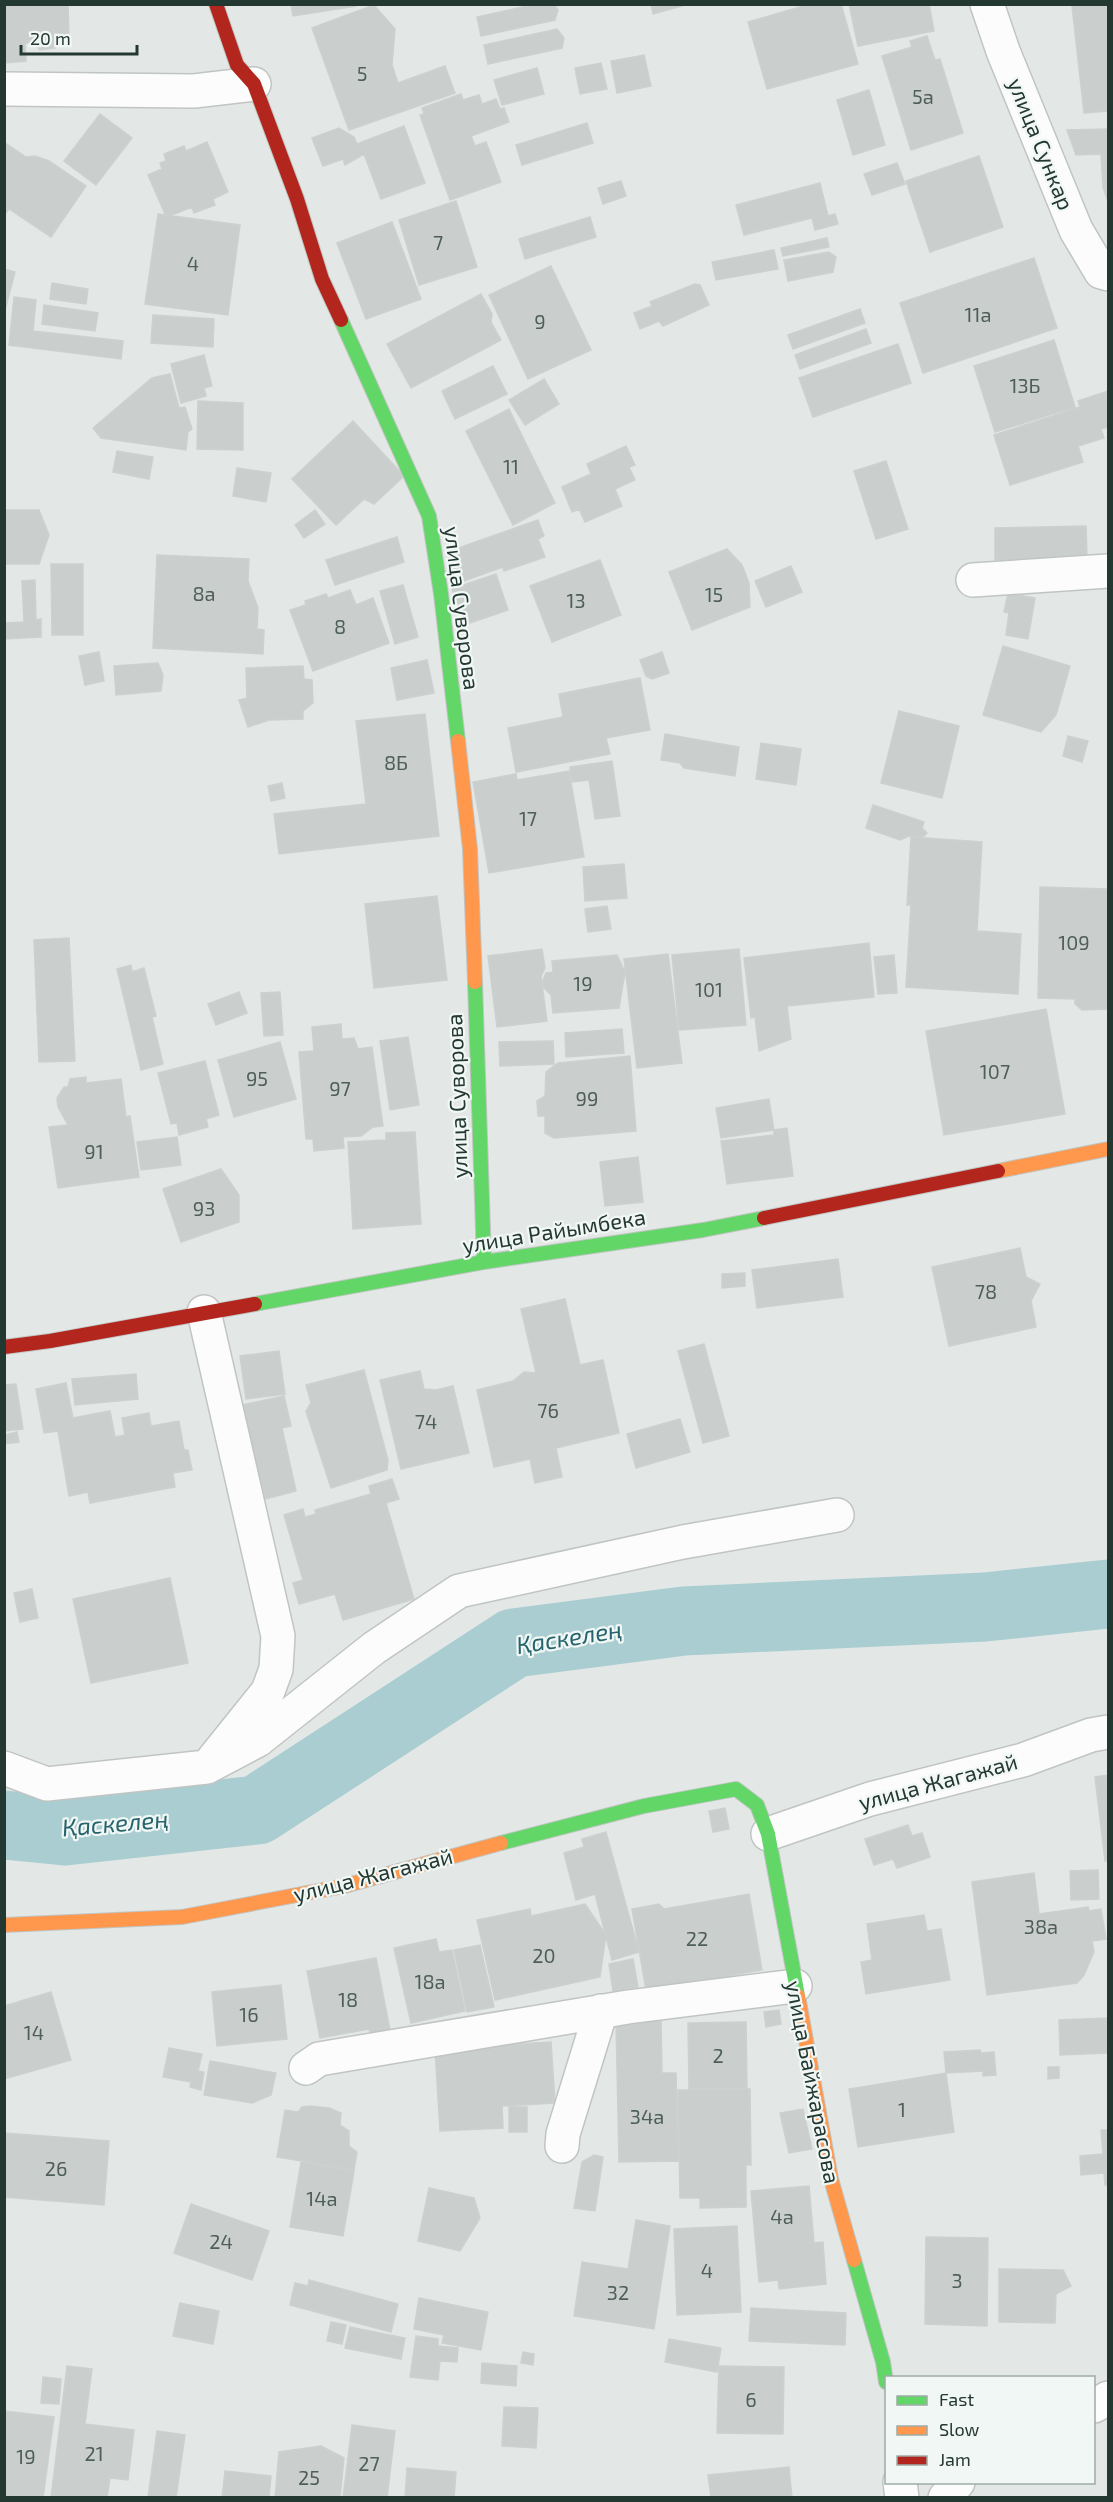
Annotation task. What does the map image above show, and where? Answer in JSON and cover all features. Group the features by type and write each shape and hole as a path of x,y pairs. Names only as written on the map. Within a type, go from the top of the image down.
{"street":[{"name":"улица Суворова","path":"216,4 237,65 255,84 297,199 321,279 429,516 441,594 470,849 484,1262"},
{"name":"улица Сункар","path":"987,4 1003,51 1076,230 1101,272 1108,274"},
{"path":"6,91 194,92 255,84"},
{"path":"973,580 1108,571"},
{"name":"улица Райымбека","path":"4,1347 50,1341 484,1262 703,1230 1108,1149"},
{"path":"204,1312 278,1636 276,1669 268,1692 207,1767"},
{"path":"4,1768 47,1784 207,1767 258,1740 374,1648 459,1591 683,1542 837,1515"},
{"name":"улица Жагажай","path":"768,1834 870,1799 1023,1760 1091,1735 1108,1732"},
{"name":"улица Жагажай","path":"4,1925 182,1917 344,1886 442,1858 644,1806 736,1789"},
{"name":"улица Байжарасова","path":"736,1789 757,1805 768,1834 831,2179 885,2376"},
{"path":"306,2068 319,2059 601,2011 795,1986"},
{"path":"562,2146 563,2134 601,2011"},
{"path":"945,2498 956,2484"}],"building":[{"path":"4,4 68,4 69,39 62,39 55,48 40,50 33,43 25,43 26,61 4,63"},
{"path":"291,4 356,4 356,6 293,16"},
{"path":"536,4 554,4 558,10 555,20 481,36 477,17"},
{"path":"651,4 689,4 653,14"},
{"path":"810,4 841,4 858,64 767,89 748,22"},
{"path":"849,4 929,4 934,31 858,46"},
{"path":"1108,4 1108,111 1084,113 1072,6"},
{"path":"374,5 395,29 392,65 398,83 445,66 455,93 349,130 312,28"},
{"path":"557,29 564,38 562,48 488,64 484,45"},
{"path":"927,36 935,60 940,59 963,133 911,150 882,56 912,47 910,41"},
{"path":"644,55 651,86 617,93 611,61"},
{"path":"601,63 607,89 580,94 575,68"},
{"path":"537,68 544,94 502,105 494,80"},
{"path":"869,90 885,145 853,155 837,100"},
{"path":"461,94 463,100 479,95 482,104 496,99 500,109 504,108 509,122 471,136 475,146 486,142 501,182 450,200 420,115 424,114 422,108"},
{"path":"100,114 132,138 96,185 64,161"},
{"path":"587,123 593,143 522,165 516,145"},
{"path":"404,126 425,183 381,199 364,154 345,165 343,159 323,166 312,138 339,128 354,137 357,144"},
{"path":"1108,129 1108,202 1103,187 1101,154 1076,155 1067,130"},
{"path":"4,142 26,157 35,156 49,161 86,186 51,237 9,209 4,215"},
{"path":"207,142 228,192 213,199 215,205 194,213 192,207 172,215 165,214 148,175 162,169 160,163 166,161 164,154 184,146 186,151"},
{"path":"979,156 1003,227 930,252 906,181"},
{"path":"897,163 905,184 872,195 864,174"},
{"path":"621,181 626,196 603,204 598,188"},
{"path":"820,183 828,216 835,214 838,224 815,230 812,218 744,235 736,205"},
{"path":"456,201 477,267 419,285 399,220"},
{"path":"158,214 240,225 228,315 145,304"},
{"path":"590,217 596,237 525,259 519,239"},
{"path":"392,222 421,299 366,319 337,243"},
{"path":"827,238 829,247 783,256 781,248"},
{"path":"774,250 778,269 716,280 712,262"},
{"path":"829,252 836,257 833,272 788,281 784,260"},
{"path":"1034,258 1057,328 923,373 900,303"},
{"path":"551,266 591,350 528,379 489,295"},
{"path":"4,269 15,272 4,314"},
{"path":"52,283 88,289 86,304 50,299"},
{"path":"695,284 700,285 709,305 663,326 659,321 640,329 634,313 652,306 650,302"},
{"path":"481,294 492,314 491,322 501,340 411,388 387,344"},
{"path":"14,297 36,300 33,331 123,341 121,359 9,345"},
{"path":"44,305 98,313 95,331 42,324"},
{"path":"860,309 865,323 793,349 788,335"},
{"path":"153,315 214,319 213,347 151,343"},
{"path":"866,329 871,343 800,369 795,355"},
{"path":"1054,340 1075,407 995,432 974,366"},
{"path":"898,344 911,383 813,417 799,378"},
{"path":"204,355 212,386 204,388 206,396 181,403 171,364"},
{"path":"493,366 507,394 455,419 442,391"},
{"path":"170,374 179,408 185,407 192,429 188,432 186,450 101,438 93,428 152,378"},
{"path":"544,379 559,404 525,425 509,400"},
{"path":"1108,391 1108,427 1101,429 1104,438 1078,446 1083,462 1010,485 994,435 1080,407 1078,401"},
{"path":"198,401 243,403 243,450 197,449"},
{"path":"509,409 555,503 513,525 466,431"},
{"path":"353,421 404,476 374,504 364,499 336,525 292,479"},
{"path":"626,446 635,465 629,467 635,480 615,489 622,506 585,522 579,509 572,512 562,487 591,474 587,464"},
{"path":"117,451 153,457 149,479 113,472"},
{"path":"886,461 908,529 876,539 854,471"},
{"path":"237,468 271,473 266,502 233,496"},
{"path":"4,510 39,510 49,535 39,564 4,564"},
{"path":"315,510 325,524 304,538 295,525"},
{"path":"538,520 544,536 538,539 545,557 504,571 503,567 458,583 447,552"},
{"path":"1086,526 1087,558 995,560 995,528"},
{"path":"397,537 404,562 335,585 326,560"},
{"path":"727,549 742,565 749,583 750,607 692,630 669,572"},
{"path":"157,555 249,559 248,581 258,608 257,629 264,630 263,654 153,648"},
{"path":"600,560 621,615 552,642 530,586"},
{"path":"51,564 83,564 83,635 52,635"},
{"path":"791,566 802,592 766,607 755,581"},
{"path":"496,574 508,610 464,625 452,589"},
{"path":"35,580 36,620 41,619 41,637 4,639 4,623 24,622 22,581"},
{"path":"403,585 418,637 395,644 380,591"},
{"path":"350,590 356,605 373,598 389,643 313,671 290,610 306,605 305,601 326,594 328,598"},
{"path":"1008,593 1035,598 1028,639 1006,635 1009,613 1004,612"},
{"path":"1003,646 1070,666 1056,715 1041,732 983,715"},
{"path":"99,652 104,681 85,685 79,656"},
{"path":"662,652 669,673 652,679 646,676 640,660"},
{"path":"427,660 434,693 397,700 391,668"},
{"path":"158,663 163,675 161,691 116,695 114,666"},
{"path":"303,666 304,679 312,680 313,703 303,711 303,719 269,720 248,727 239,700 247,698 246,668"},
{"path":"640,678 650,730 606,738 610,754 516,772 508,728 563,717 559,694"},
{"path":"899,711 959,726 942,798 881,783"},
{"path":"425,714 439,836 279,854 274,814 366,804 356,721"},
{"path":"665,734 739,747 735,776 684,768 680,763 661,760"},
{"path":"1068,736 1088,741 1082,762 1063,756"},
{"path":"761,743 801,749 796,785 756,779"},
{"path":"612,761 620,816 595,819 589,780 572,782 570,767"},
{"path":"569,771 584,857 489,873 473,782 516,774 517,780"},
{"path":"282,783 285,798 271,801 268,786"},
{"path":"873,805 924,822 922,828 927,833 923,837 909,836 900,840 866,828"},
{"path":"911,837 982,842 977,931 1021,934 1018,994 906,987 911,905 907,905"},
{"path":"624,864 627,898 585,901 583,867"},
{"path":"1040,887 1108,889 1108,1009 1082,1010 1075,1004 1075,999 1038,998"},
{"path":"437,896 447,980 374,988 365,904"},
{"path":"607,906 611,929 588,932 585,909"},
{"path":"69,938 75,1061 39,1062 34,940"},
{"path":"869,943 874,997 787,1006 791,1039 759,1051 755,1017 751,1018 744,958"},
{"path":"542,949 545,968 541,976 547,1021 497,1027 488,956"},
{"path":"739,949 746,1025 679,1030 672,955"},
{"path":"668,954 682,1063 637,1068 624,959"},
{"path":"617,955 625,972 619,1008 553,1013 551,995 544,988 543,980 546,973 553,972 552,961"},
{"path":"894,955 897,993 878,994 874,957"},
{"path":"131,965 132,972 144,968 156,1016 152,1017 163,1064 141,1070 117,969"},
{"path":"239,992 247,1013 216,1025 208,1004"},
{"path":"280,992 283,1035 264,1036 261,993"},
{"path":"1046,1009 1065,1114 944,1135 926,1031"},
{"path":"341,1024 342,1039 354,1038 358,1049 372,1047 383,1126 373,1127 361,1136 343,1137 344,1148 314,1151 313,1139 306,1139 299,1052 314,1051 312,1027"},
{"path":"622,1029 624,1053 566,1057 565,1033"},
{"path":"408,1037 419,1105 390,1110 380,1041"},
{"path":"553,1041 554,1064 500,1066 499,1042"},
{"path":"280,1042 296,1099 234,1117 218,1060"},
{"path":"630,1056 636,1131 554,1138 545,1133 545,1116 538,1116 537,1101 545,1096 546,1072 558,1063"},
{"path":"205,1061 219,1115 206,1119 208,1127 179,1135 177,1123 171,1124 158,1073"},
{"path":"86,1077 86,1083 121,1079 126,1117 130,1116 139,1177 58,1188 49,1127 68,1125 58,1107 57,1098 64,1087 68,1087 70,1079"},
{"path":"769,1099 774,1130 721,1138 716,1108"},
{"path":"787,1128 793,1176 727,1184 721,1141 774,1135 774,1130"},
{"path":"415,1132 421,1224 353,1229 348,1142 386,1140 386,1133"},
{"path":"177,1137 181,1165 141,1170 137,1142"},
{"path":"638,1157 643,1202 605,1206 600,1162"},
{"path":"221,1169 239,1195 239,1222 181,1242 163,1189"},
{"path":"1020,1248 1026,1277 1040,1284 1031,1301 1036,1327 949,1346 932,1267"},
{"path":"838,1259 843,1297 757,1308 752,1270"},
{"path":"745,1273 745,1286 722,1288 722,1274"},
{"path":"565,1299 580,1365 603,1360 619,1433 556,1448 562,1477 535,1483 530,1459 494,1467 477,1390 513,1381 524,1372 536,1373 521,1309"},
{"path":"704,1344 729,1436 703,1443 678,1351"},
{"path":"279,1351 285,1394 246,1399 240,1356"},
{"path":"364,1370 388,1460 387,1470 331,1488 306,1411 311,1403 306,1385"},
{"path":"420,1371 424,1389 436,1390 453,1386 469,1453 401,1469 380,1380"},
{"path":"136,1374 138,1399 75,1405 72,1379"},
{"path":"66,1383 73,1418 110,1411 115,1437 125,1435 122,1418 149,1413 151,1426 179,1421 184,1450 188,1450 192,1470 173,1473 175,1487 90,1503 88,1492 69,1496 58,1431 44,1433 36,1389"},
{"path":"16,1384 23,1429 4,1431 4,1385"},
{"path":"284,1396 291,1426 282,1428 296,1491 265,1499 242,1405"},
{"path":"680,1419 690,1452 636,1468 627,1434"},
{"path":"17,1432 19,1442 4,1444 4,1435"},
{"path":"392,1479 399,1499 386,1503 414,1599 343,1620 335,1594 299,1604 293,1583 303,1580 284,1515 303,1509 305,1517 316,1514 315,1510 371,1494 369,1486"},
{"path":"170,1578 188,1663 91,1683 73,1599"},
{"path":"32,1589 38,1618 20,1622 14,1593"},
{"path":"1108,1775 1108,1861 1105,1861 1095,1777"},
{"path":"725,1808 729,1829 713,1832 709,1811"},
{"path":"908,1825 912,1836 922,1833 930,1857 897,1868 893,1859 874,1865 865,1839"},
{"path":"606,1832 639,1952 612,1960 595,1894 576,1900 564,1853 584,1847 582,1839"},
{"path":"1098,1870 1099,1899 1071,1900 1070,1871"},
{"path":"1034,1873 1039,1914 1088,1907 1089,1911 1101,1909 1106,1939 1092,1941 1094,1952 1084,1975 1077,1983 987,1995 972,1882"},
{"path":"749,1894 762,1970 646,1990 632,1909 659,1904 664,1909"},
{"path":"585,1904 606,1935 600,1977 495,2000 477,1920 530,1909 531,1916"},
{"path":"924,1915 927,1931 941,1929 950,1980 866,1994 861,1962 872,1960 867,1924"},
{"path":"436,1939 439,1952 452,1950 465,2011 411,2023 394,1948"},
{"path":"480,1945 494,2007 467,2012 454,1950"},
{"path":"376,1958 390,2030 370,2034 369,2029 320,2038 307,1971"},
{"path":"633,1959 638,1987 613,1991 609,1964"},
{"path":"281,1985 287,2039 217,2046 212,1992"},
{"path":"51,1992 71,2060 4,2079 4,2006"},
{"path":"779,2010 781,2024 766,2027 764,2012"},
{"path":"1108,2018 1108,2053 1060,2055 1059,2020"},
{"path":"661,2020 662,2073 676,2073 678,2161 619,2162 616,2021"},
{"path":"746,2022 747,2088 689,2089 688,2023"},
{"path":"551,2042 555,2103 502,2106 503,2128 440,2131 435,2049"},
{"path":"169,2048 202,2054 198,2071 204,2072 201,2090 190,2087 191,2082 163,2077"},
{"path":"980,2050 981,2053 994,2052 996,2075 983,2076 983,2071 946,2073 944,2052"},
{"path":"210,2061 276,2073 271,2095 252,2103 204,2095"},
{"path":"1048,2067 1059,2067 1059,2078 1048,2079"},
{"path":"946,2073 954,2132 858,2147 849,2089"},
{"path":"750,2089 751,2165 746,2165 746,2207 700,2208 700,2198 680,2198 678,2090"},
{"path":"302,2107 329,2108 341,2113 340,2125 349,2131 349,2146 357,2152 354,2170 277,2157 285,2110 298,2112"},
{"path":"509,2107 527,2107 527,2132 509,2132"},
{"path":"803,2109 812,2149 789,2153 780,2113"},
{"path":"1101,2130 1108,2130 1108,2185 1105,2185 1104,2173 1081,2175 1080,2156 1103,2154"},
{"path":"4,2133 109,2141 104,2205 4,2197"},
{"path":"594,2155 603,2157 595,2211 574,2208 582,2162"},
{"path":"301,2162 354,2171 343,2236 290,2227"},
{"path":"809,2186 814,2243 823,2242 826,2284 779,2289 778,2280 759,2282 751,2191"},
{"path":"429,2188 474,2198 480,2218 460,2251 418,2241"},
{"path":"191,2204 269,2231 252,2280 174,2253"},
{"path":"636,2220 670,2226 654,2329 574,2316 582,2262 628,2269"},
{"path":"737,2226 741,2312 677,2315 674,2229"},
{"path":"926,2237 988,2238 987,2326 925,2324"},
{"path":"999,2269 1063,2270 1071,2286 1056,2294 1055,2323 999,2322"},
{"path":"309,2280 398,2304 391,2332 290,2305 295,2283 308,2286"},
{"path":"419,2298 488,2312 481,2350 442,2343 444,2335 414,2329"},
{"path":"180,2303 219,2311 213,2344 173,2336"},
{"path":"751,2308 846,2313 845,2345 749,2341"},
{"path":"331,2322 346,2325 342,2344 327,2341"},
{"path":"350,2327 405,2338 401,2359 345,2348"},
{"path":"416,2336 438,2339 438,2346 458,2348 457,2362 440,2361 438,2380 410,2377"},
{"path":"669,2339 721,2348 717,2372 665,2362"},
{"path":"523,2352 534,2354 533,2365 521,2363"},
{"path":"482,2363 517,2366 516,2386 481,2383"},
{"path":"67,2366 92,2369 85,2424 134,2430 128,2480 110,2478 107,2498 51,2498"},
{"path":"719,2366 784,2367 783,2434 717,2433"},
{"path":"43,2377 61,2379 59,2404 41,2403"},
{"path":"504,2407 538,2408 536,2448 502,2446"},
{"path":"4,2411 54,2417 43,2498 4,2498"},
{"path":"352,2425 395,2431 387,2498 343,2498"},
{"path":"157,2431 185,2435 176,2498 148,2498"},
{"path":"321,2446 344,2458 340,2498 275,2498 279,2452"},
{"path":"789,2467 792,2498 711,2498 708,2475"},
{"path":"407,2468 456,2472 454,2498 405,2498"},
{"path":"225,2471 271,2476 269,2498 222,2498"}],"waterway":[{"name":"Қаскелең","path":"4,1825 65,1831 257,1810 514,1643 684,1621 985,1607 1108,1594"}],"traffic: fast":[{"path":"341,320 429,516 441,594 458,741"},
{"path":"475,982 484,1262"},
{"path":"255,1304 484,1262 703,1230 764,1218"},
{"path":"501,1843 644,1806 736,1789 757,1805 768,1834 798,1996"},
{"path":"854,2260 885,2376"}],"traffic: slow":[{"path":"458,741 470,849 475,982"},
{"path":"998,1171 1108,1149"},
{"path":"4,1925 182,1917 344,1886 501,1843"},
{"path":"798,1996 831,2179 854,2260"}],"traffic: jam":[{"path":"216,4 237,65 254,84 297,199 322,279 341,320"},
{"path":"764,1218 998,1171"},
{"path":"4,1347 50,1341 255,1304"}]}
